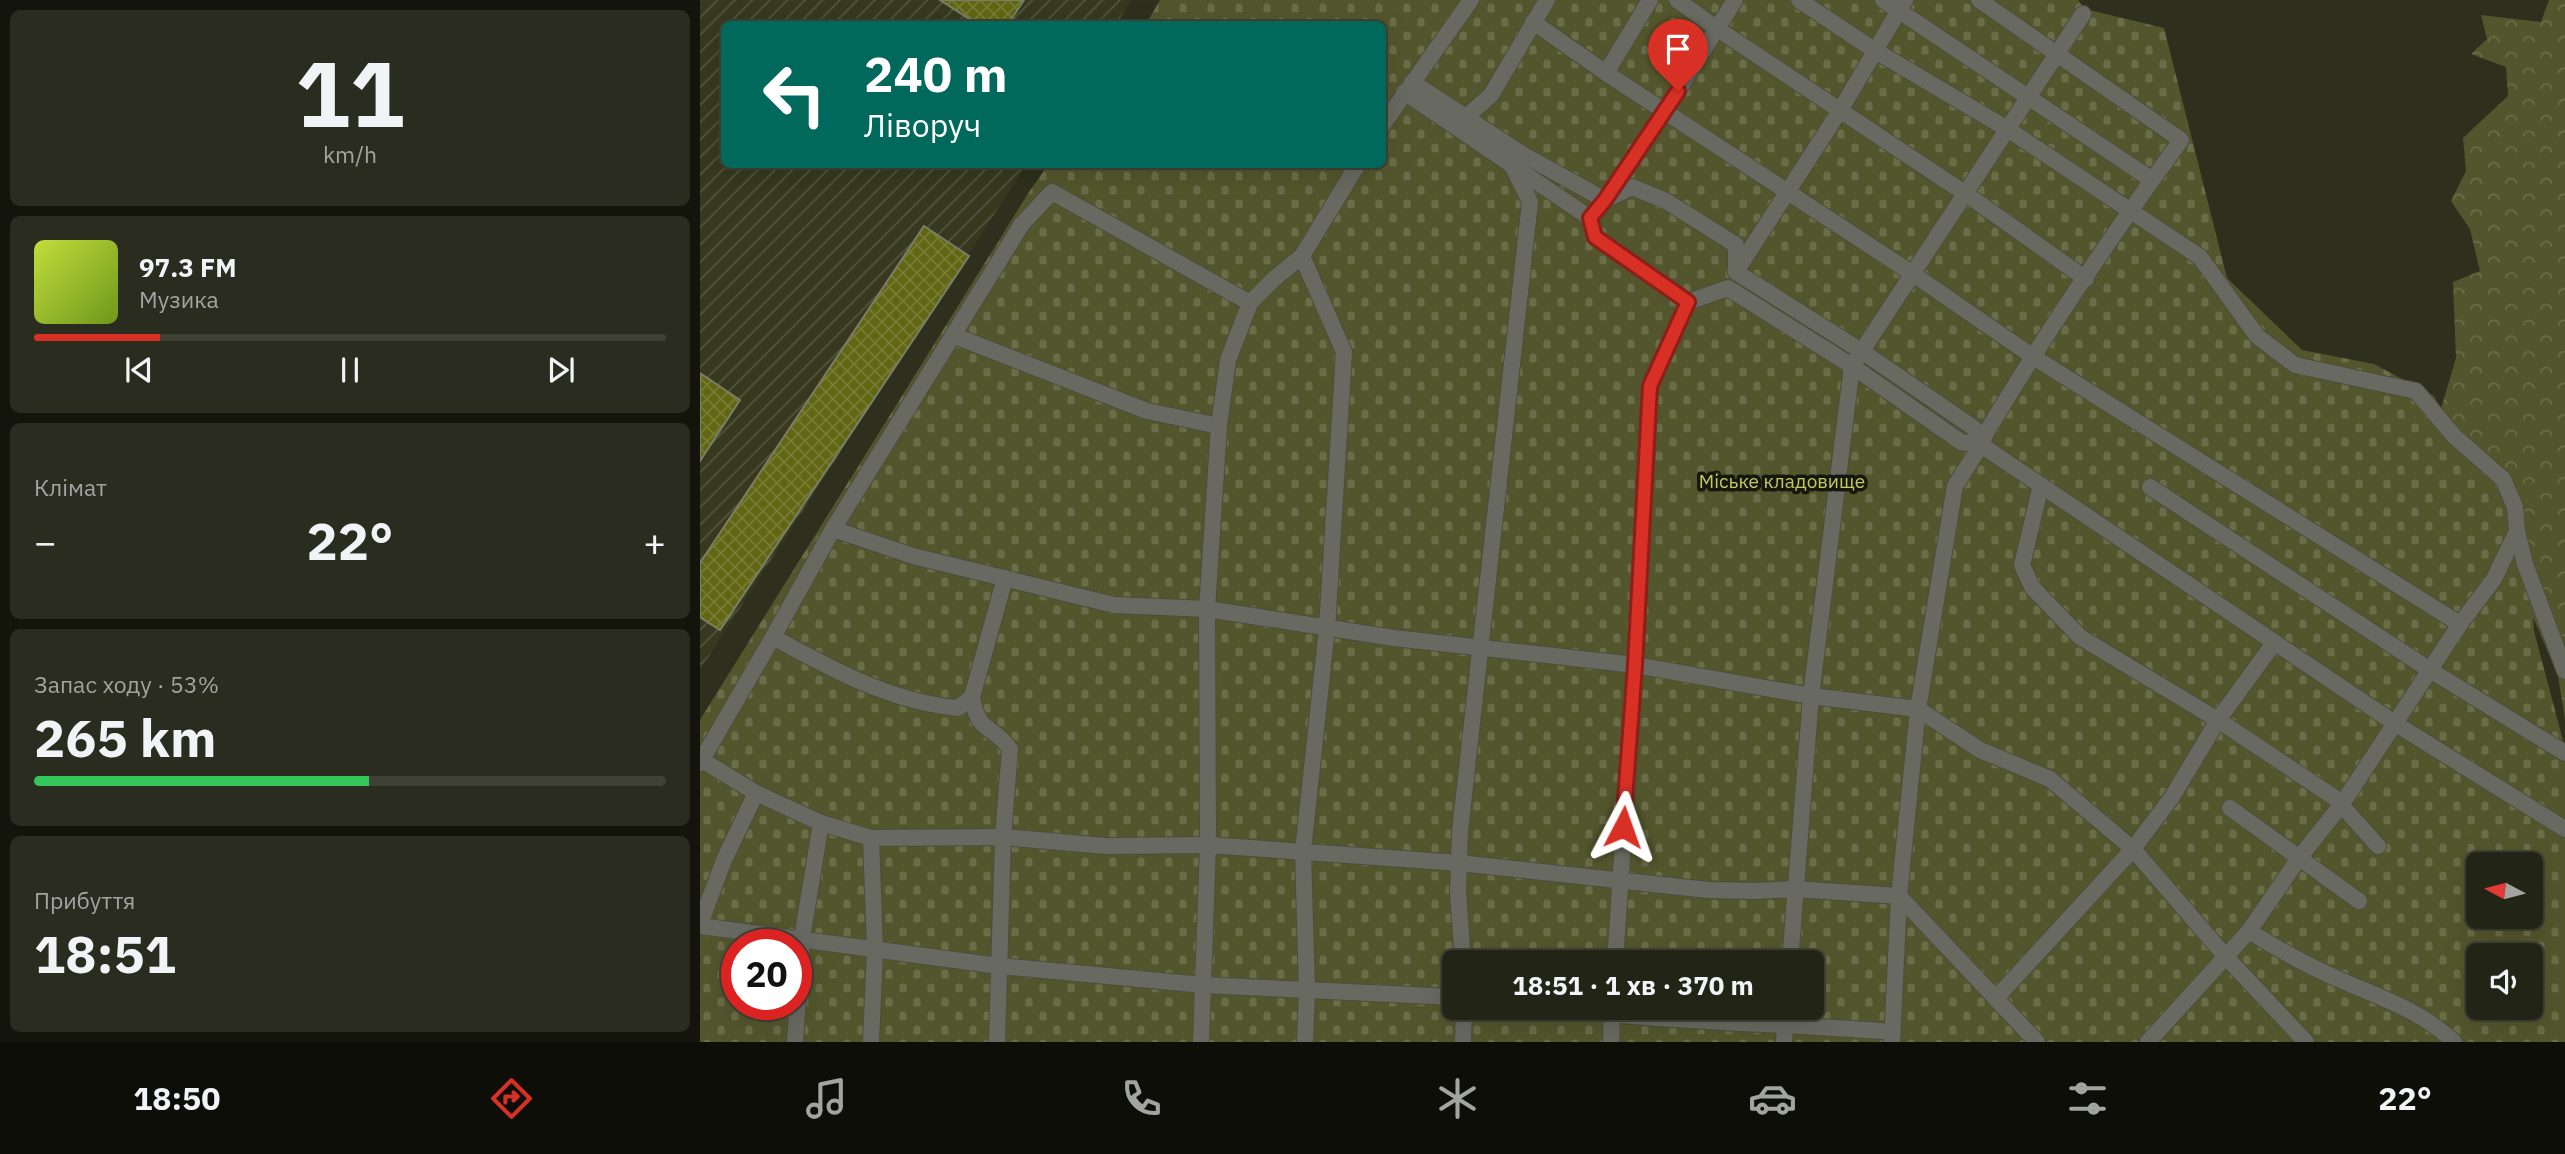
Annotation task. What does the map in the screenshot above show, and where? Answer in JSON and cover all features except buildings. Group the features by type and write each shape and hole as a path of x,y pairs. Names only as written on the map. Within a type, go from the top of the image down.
{"street":[{"path":"1386,120 1471,0"},
{"path":"1466,117 1491,95 1547,0"},
{"path":"1606,73 1650,0"},
{"path":"1677,0 1716,29 1966,194 2085,279"},
{"path":"1590,218 1665,111 1735,0"},
{"path":"1799,0 1874,50 2009,131 2200,257 2257,336 2295,365 2416,391 2454,436 2503,479 2515,507 2517,531 2525,564 2565,671"},
{"path":"1883,0 1902,6 2027,98 2152,180"},
{"path":"1806,1020 1892,1037 1899,896 1918,709 1955,486 2032,356 2181,140 1979,0"},
{"path":"1616,950 1650,386 1688,302 1728,288 1841,109 1902,6"},
{"path":"1791,950 1811,696 1852,366 2009,131 2027,98 2083,14"},
{"path":"1533,22 2032,356 2460,624"},
{"path":"1408,87 1466,117 1590,218 1595,237 1688,302"},
{"path":"1408,87 1517,159 1605,200"},
{"path":"1462,950 1458,892 1460,831 1530,202 1517,159"},
{"path":"1201,1042 1208,845 1207,609 1219,426 1228,360 1250,303 1301,256 1356,168"},
{"path":"1605,200 1632,187 1666,201 1736,245 1736,272"},
{"path":"1250,303 1052,192 1022,224 833,529 701,762 756,793 821,823 871,838 1003,837 1106,846 1208,845 1460,863 1709,890 1795,889 1899,896 2037,1042"},
{"path":"1301,256 1344,352 1326,628 1303,851 1307,991 1305,1042"},
{"path":"1736,272 1863,352 1974,428 1981,446"},
{"path":"1728,288 1852,366 1961,442 1981,446 2396,724 2565,829"},
{"path":"955,336 1147,411 1219,426"},
{"path":"2041,485 2022,565 2032,587 2080,637 2218,720 2342,804 2378,846"},
{"path":"2150,487 2430,670 2565,753"},
{"path":"833,529 913,556 1114,604 1207,609 1326,628 1635,665 1811,696 1918,709 1980,750 2050,779 2133,849 2226,957 2306,1042"},
{"path":"2148,1042 2249,931 2299,858 2342,804 2460,624 2494,579 2517,531"},
{"path":"996,1042 1003,837 1010,750 1005,742 981,726 974,713 972,697 1005,578"},
{"path":"773,637 840,675 915,701 958,708 972,697"},
{"path":"1997,997 2133,849 2172,797 2218,720 2274,643"},
{"path":"731,929 700,925 724,860 756,793"},
{"path":"2230,808 2359,901"},
{"path":"803,929 821,823"},
{"path":"871,838 875,950 871,1042"},
{"path":"2249,931 2343,981 2415,1013 2440,1028 2454,1042"},
{"path":"812,940 999,966 1204,985 1442,997"},
{"path":"795,1042 796,1020"},
{"path":"1463,1042 1464,1020"},
{"path":"1611,1042 1612,1020"},
{"path":"1784,1042 1786,1020"}],"shaded area":[{"path":"700,0 1132,0 1118,21 721,21 721,168 1024,168 700,670"}],"green space":[{"name":"Міське кладовище","path":"1160,0 2078,0 2085,9 2164,28 2227,278 2302,350 2374,364 2434,396 2461,447 2506,475 2528,542 2534,631 2565,748 2565,1042 700,1042 700,720 1046,168 1386,168 1386,21 1148,21"},
{"path":"2549,0 2565,0 2565,719 2558,676 2534,619 2518,609 2440,412 2456,358 2453,282 2480,271 2470,229 2451,201 2466,171 2463,138 2508,96 2506,67 2471,54 2487,39 2481,15 2541,22"}],"route":[{"path":"1623,827 1650,386 1688,302 1595,237 1590,218 1678,91"}]}
